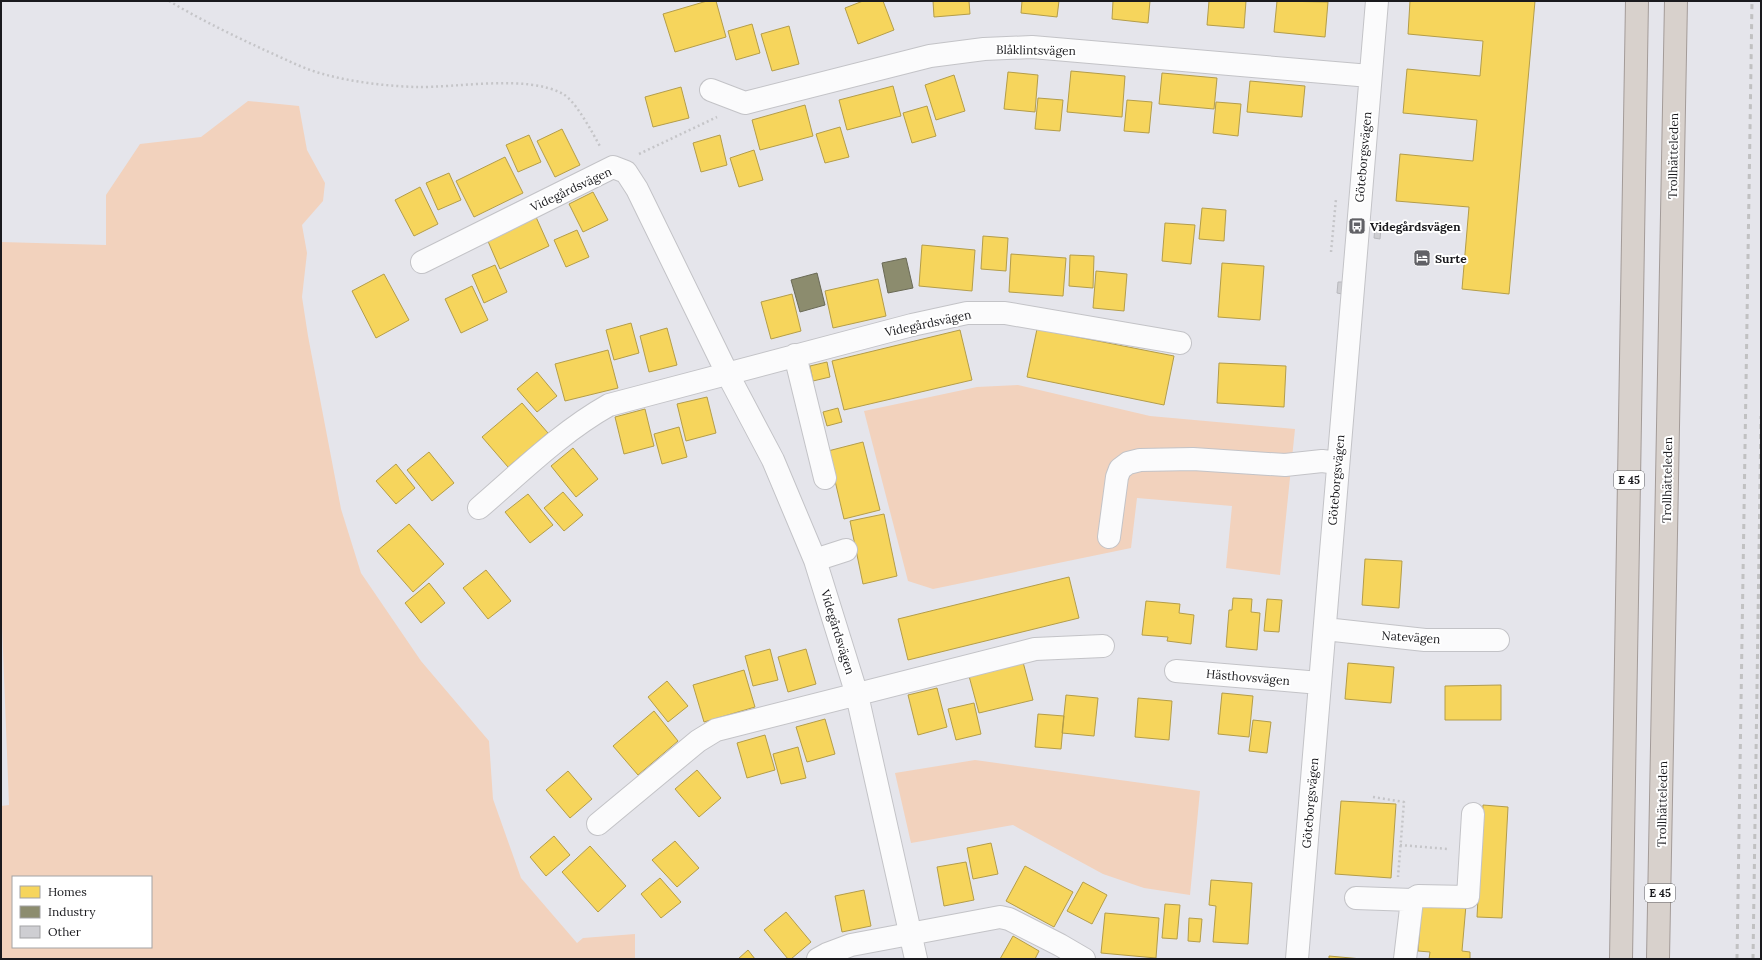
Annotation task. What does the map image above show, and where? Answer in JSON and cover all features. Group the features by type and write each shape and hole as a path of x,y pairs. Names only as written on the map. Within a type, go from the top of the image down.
{"highway":[{"name":"E 45","path":"1621,959 1637,1"},
{"name":"Trollhätteleden","path":"1658,959 1676,1"}],"street":[{"name":"Göteborgsvägen","path":"1297,959 1377,1"},
{"name":"Blåklintsvägen","path":"746,103 930,56 984,49 1065,49 1370,76"},
{"path":"710,90 746,103"},
{"name":"Videgårdsvägen","path":"422,262 613,167 626,172 637,188 727,373 773,460 815,560 857,695 916,959"},
{"name":"Videgårdsvägen","path":"479,508 567,432 609,404 912,325 967,313 1005,313 1180,343"},
{"path":"795,355 825,478"},
{"path":"1109,537 1117,477 1120,469 1128,463 1140,460 1193,459 1285,465 1322,461 1338,463"},
{"path":"815,560 846,550"},
{"name":"Natevägen","path":"1325,629 1425,640 1498,640"},
{"path":"598,824 698,741 716,730 1035,649 1103,646"},
{"name":"Hästhovsvägen","path":"1176,671 1320,682"},
{"path":"1356,898 1404,900 1418,896 1468,897 1473,814"},
{"path":"1404,900 1405,959"},
{"path":"818,959 851,945 1000,917 1009,919 1084,959"}],"path":[{"path":"170,1 249,43 322,74 374,83 415,87 516,83 545,86 564,94 577,109 613,167 746,103"},
{"path":"1373,797 1404,802 1400,845 1404,900"},
{"path":"1400,845 1471,852"}],"shaded area":[{"path":"248,101 299,106 307,150 325,183 323,201 302,225 307,253 302,297 341,509 361,573 421,661 489,741 493,799 521,878 577,943 583,938 635,934 635,959 1,959 1,806 9,805 1,599 1,242 106,245 106,195 140,144 201,137"},
{"path":"1018,385 1150,416 1295,429 1280,575 1226,568 1232,506 1137,498 1131,548 933,589 908,581 864,411 977,387"},
{"path":"975,760 1200,791 1190,895 1144,888 1103,874 1013,825 911,843 895,773"}],"building: Homes":[{"path":"707,1 716,1 726,37 675,52 663,14"},
{"path":"863,1 883,1 894,30 858,44 845,8"},
{"path":"933,1 969,1 970,14 934,17"},
{"path":"1022,1 1059,1 1057,17 1021,13"},
{"path":"1113,1 1150,1 1148,23 1112,19"},
{"path":"1209,1 1246,1 1244,28 1207,25"},
{"path":"1277,1 1328,2 1325,37 1274,32"},
{"path":"1410,1 1535,1 1509,294 1462,289 1469,207 1396,201 1400,154 1473,161 1477,120 1403,113 1407,69 1480,76 1483,41 1408,34"},
{"path":"752,24 760,53 736,60 728,31"},
{"path":"789,26 799,64 772,71 761,34"},
{"path":"1071,71 1125,76 1122,117 1067,112"},
{"path":"1008,72 1038,75 1035,112 1004,109"},
{"path":"1162,73 1217,78 1214,109 1159,104"},
{"path":"954,75 965,111 936,120 925,85"},
{"path":"1250,81 1305,86 1302,117 1247,112"},
{"path":"893,86 901,116 847,130 839,100"},
{"path":"681,87 689,118 653,127 645,97"},
{"path":"1038,98 1063,100 1060,131 1035,129"},
{"path":"1127,100 1152,102 1149,133 1124,131"},
{"path":"1216,102 1241,104 1238,136 1213,133"},
{"path":"805,105 813,136 760,150 752,120"},
{"path":"927,106 936,136 912,143 903,113"},
{"path":"840,127 849,157 825,163 816,134"},
{"path":"562,129 580,165 555,177 537,141"},
{"path":"529,135 541,162 518,172 506,145"},
{"path":"720,135 727,165 701,172 693,143"},
{"path":"754,150 763,180 739,187 730,158"},
{"path":"505,157 523,193 474,217 456,181"},
{"path":"449,173 461,200 438,210 426,183"},
{"path":"420,187 438,224 414,236 395,200"},
{"path":"593,192 608,220 583,232 569,204"},
{"path":"1202,208 1226,210 1224,241 1199,239"},
{"path":"536,217 549,246 500,269 487,239"},
{"path":"1165,223 1195,225 1191,264 1162,261"},
{"path":"577,230 589,257 566,267 554,240"},
{"path":"983,236 1008,238 1006,271 981,269"},
{"path":"922,245 975,250 972,291 919,286"},
{"path":"1011,254 1066,258 1063,296 1009,292"},
{"path":"1070,255 1094,256 1093,288 1069,286"},
{"path":"1222,263 1264,266 1260,320 1218,317"},
{"path":"495,265 507,292 484,303 472,275"},
{"path":"1096,271 1127,274 1124,311 1093,308"},
{"path":"384,274 409,320 376,338 352,291"},
{"path":"878,279 886,316 833,328 825,291"},
{"path":"472,286 488,320 461,333 445,299"},
{"path":"792,294 801,331 771,339 761,302"},
{"path":"631,323 639,353 614,360 606,330"},
{"path":"667,328 677,365 649,372 640,336"},
{"path":"1037,329 1174,356 1164,405 1027,377"},
{"path":"960,330 972,380 844,410 832,361"},
{"path":"608,350 618,388 565,401 555,364"},
{"path":"827,362 830,377 813,381 810,366"},
{"path":"1219,363 1286,366 1284,407 1217,403"},
{"path":"537,372 557,396 537,412 517,389"},
{"path":"707,397 716,433 686,441 677,404"},
{"path":"522,403 548,433 508,467 482,437"},
{"path":"838,408 842,422 827,426 823,412"},
{"path":"645,409 654,446 624,454 615,417"},
{"path":"679,427 687,457 662,464 654,434"},
{"path":"863,442 880,510 844,519 828,451"},
{"path":"573,448 598,479 576,497 551,466"},
{"path":"429,452 454,483 432,501 407,470"},
{"path":"396,464 415,488 396,504 376,481"},
{"path":"563,492 583,515 564,531 544,508"},
{"path":"528,494 553,525 530,543 505,512"},
{"path":"884,514 897,576 863,584 850,521"},
{"path":"409,524 444,564 413,592 377,551"},
{"path":"1365,559 1402,561 1399,608 1362,605"},
{"path":"486,570 511,601 488,619 463,588"},
{"path":"1069,577 1079,618 908,660 898,619"},
{"path":"429,583 445,603 421,623 405,603"},
{"path":"1233,598 1252,599 1251,612 1260,613 1257,650 1226,647 1229,610 1232,610"},
{"path":"1267,599 1282,600 1279,632 1264,631"},
{"path":"1146,601 1180,604 1179,613 1194,615 1191,644 1167,641 1168,637 1142,635"},
{"path":"770,649 778,680 753,686 745,656"},
{"path":"806,649 816,684 788,692 778,657"},
{"path":"1023,662 1033,700 979,713 969,676"},
{"path":"1348,663 1394,667 1391,703 1345,699"},
{"path":"744,670 755,707 704,722 693,685"},
{"path":"667,681 688,706 668,722 648,697"},
{"path":"1501,685 1501,720 1445,720 1445,686"},
{"path":"937,688 947,727 918,735 908,695"},
{"path":"1222,693 1253,696 1249,737 1218,734"},
{"path":"1066,695 1098,698 1094,736 1062,733"},
{"path":"1138,698 1172,701 1169,740 1135,737"},
{"path":"974,703 981,734 956,740 948,709"},
{"path":"654,711 678,741 638,775 613,746"},
{"path":"1038,714 1064,716 1061,749 1035,747"},
{"path":"825,719 835,754 807,762 796,727"},
{"path":"1253,720 1271,722 1267,753 1249,751"},
{"path":"765,735 775,770 747,778 737,743"},
{"path":"798,747 806,778 781,784 773,754"},
{"path":"697,770 721,798 699,817 675,789"},
{"path":"568,771 592,799 570,818 546,790"},
{"path":"1341,801 1396,804 1391,878 1335,874"},
{"path":"1483,805 1508,807 1502,918 1477,917"},
{"path":"554,836 570,855 546,876 530,857"},
{"path":"675,841 699,868 677,887 652,860"},
{"path":"991,843 998,874 973,879 967,848"},
{"path":"590,846 626,886 598,912 562,872"},
{"path":"966,862 974,900 944,906 937,867"},
{"path":"1025,866 1073,892 1054,927 1006,901"},
{"path":"660,878 681,902 661,918 641,894"},
{"path":"1211,880 1252,883 1248,944 1213,942 1216,906 1209,905"},
{"path":"1083,882 1107,895 1092,924 1067,911"},
{"path":"864,890 871,926 842,932 835,896"},
{"path":"1422,901 1466,905 1462,951 1470,952 1470,959 1429,959 1430,952 1418,951"},
{"path":"1165,904 1180,905 1177,939 1162,938"},
{"path":"786,912 811,942 791,959 788,959 764,930"},
{"path":"1105,913 1159,918 1156,958 1101,953"},
{"path":"1189,918 1202,919 1200,942 1188,941"},
{"path":"1013,936 1039,951 1035,959 1000,959"},
{"path":"748,950 755,959 738,959"},
{"path":"1329,956 1362,959 1329,959"}],"building: Industry":[{"path":"906,258 913,288 888,293 882,263"},
{"path":"817,273 825,305 800,312 791,280"}],"building: Other":[{"path":"1375,227 1381,227 1380,239 1374,238"},
{"path":"1338,282 1344,282 1342,294 1337,293"}],"railway":[{"path":"1737,959 1752,1"},
{"path":"1753,959 1761,416"}],"place":[{"name":"Videgårdsvägen","path":"1357,226"},
{"name":"Surte","path":"1422,258"}]}
